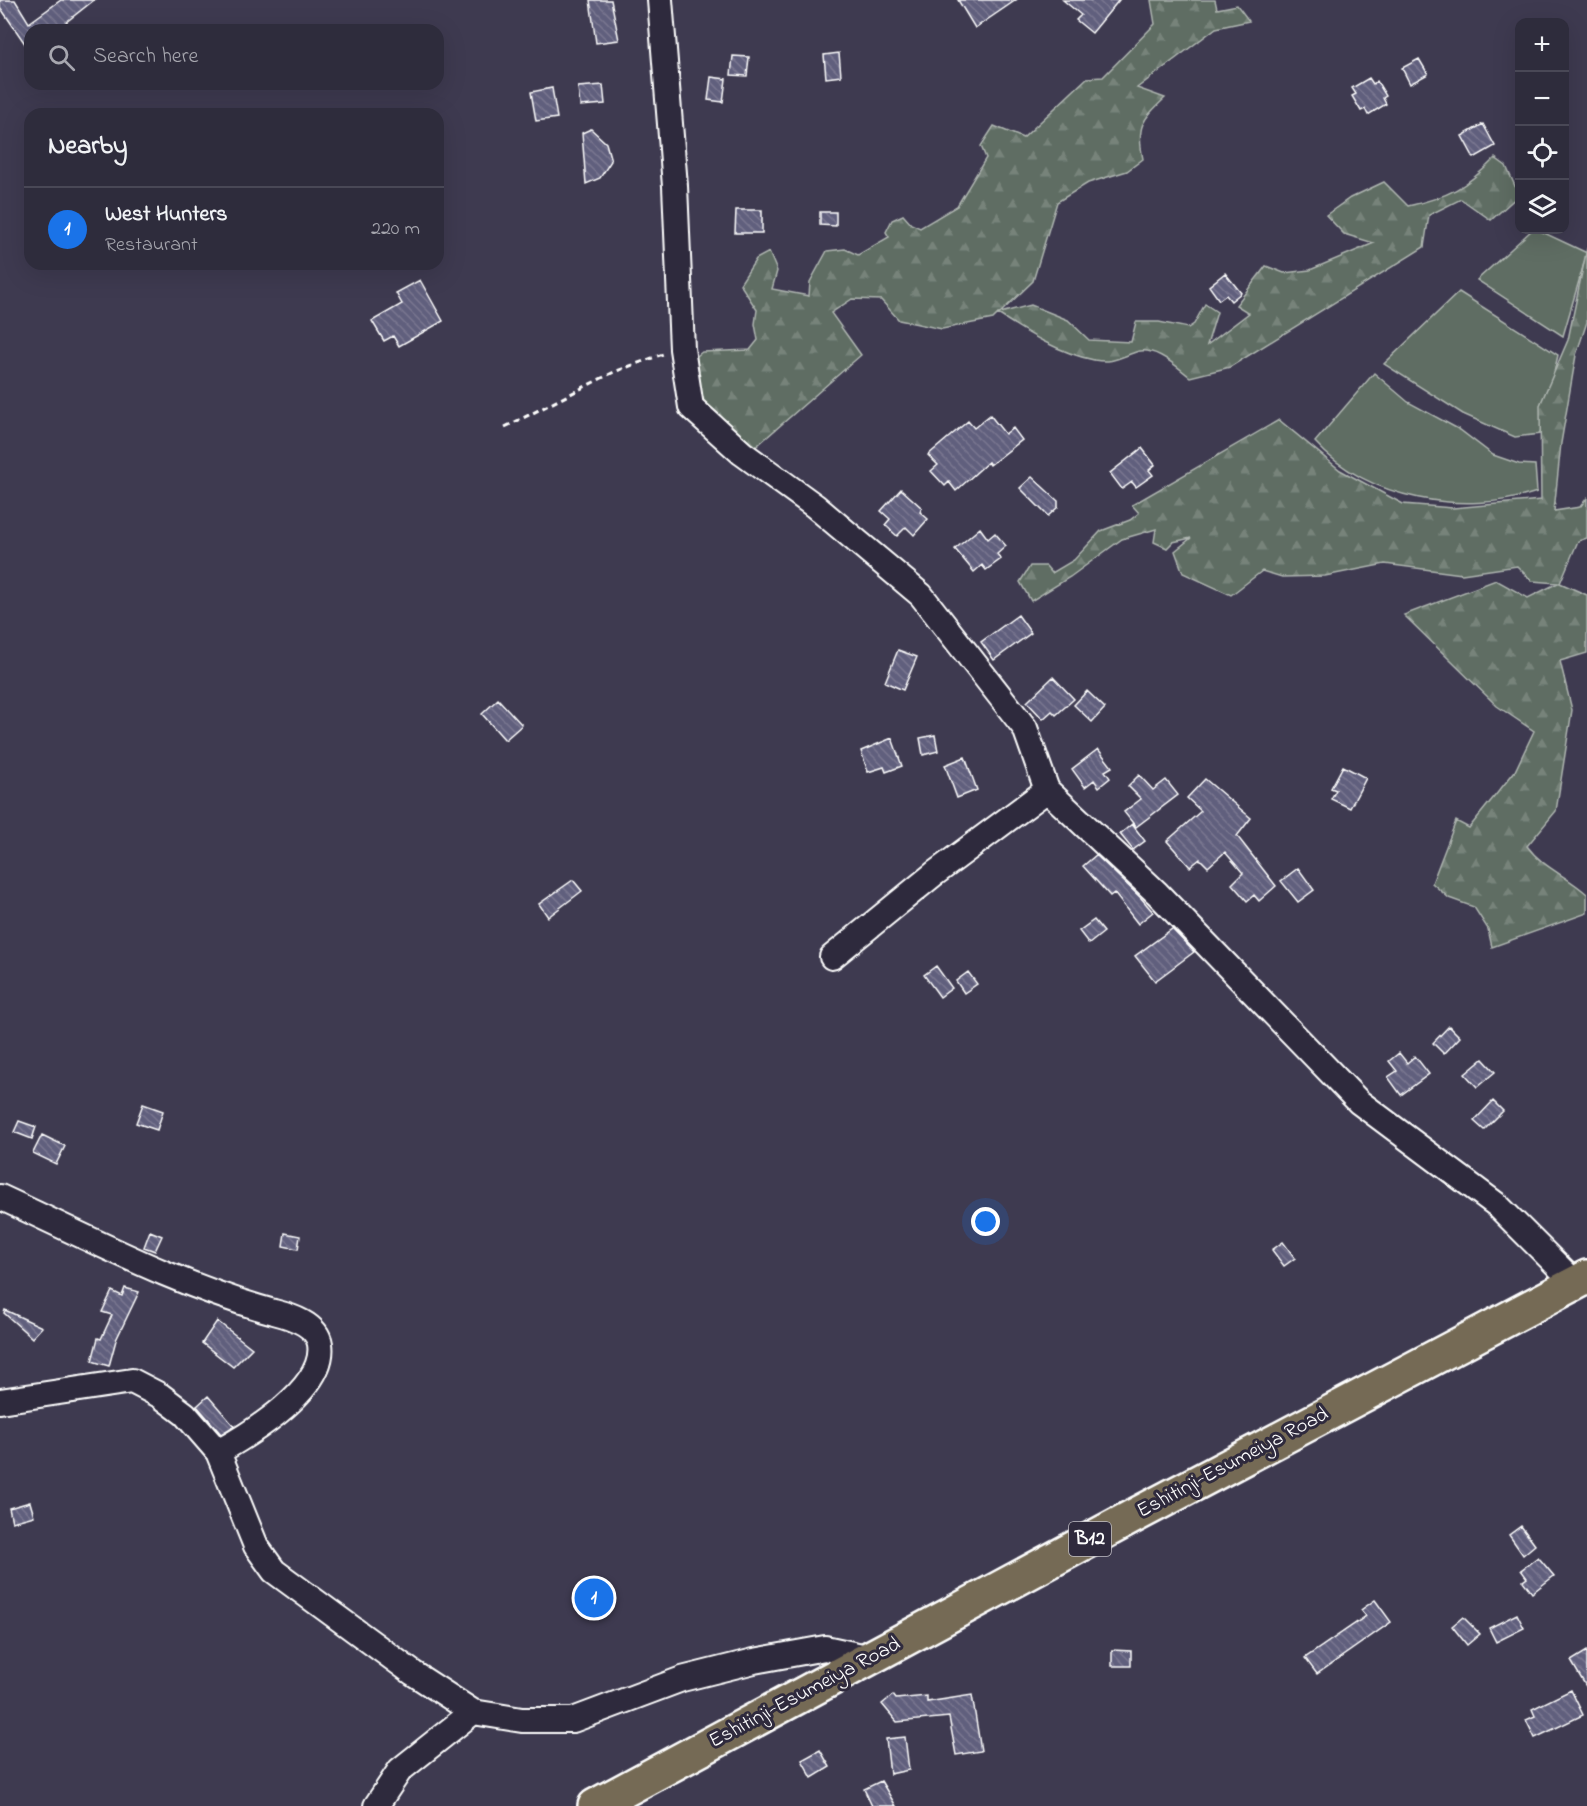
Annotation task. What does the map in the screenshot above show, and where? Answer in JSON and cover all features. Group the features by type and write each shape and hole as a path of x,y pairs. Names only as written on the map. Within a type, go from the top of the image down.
{"highway":[{"name":"Eshitinji-Esumeiya Road","path":"595,1806 1581,1280"}],"street":[{"path":"660,0 675,186 682,349 691,407 742,453 815,506 921,595 1025,728 1047,790 1157,893 1359,1102 1497,1205 1581,1280"},
{"path":"832,957 934,874 1047,790"},
{"path":"0,1197 111,1249 243,1303 296,1318 309,1328 320,1343 319,1361 296,1399 250,1434 218,1452"},
{"path":"0,1401 132,1381 161,1396 184,1413 218,1452 255,1546 274,1571 412,1673 473,1712 522,1720 573,1720 682,1679 754,1661 825,1648 871,1658"},
{"path":"376,1806 400,1770 473,1712"}],"path":[{"path":"505,427 623,368 682,349"}],"green space":[{"path":"1151,0 1215,0 1217,9 1237,5 1249,21 1216,28 1137,88 1165,98 1143,124 1140,139 1143,159 1127,171 1088,183 1057,202 1033,281 1000,313 1031,305 1068,320 1089,340 1131,342 1136,322 1159,322 1188,328 1194,324 1205,304 1217,312 1207,345 1249,313 1236,305 1266,266 1284,273 1310,270 1374,243 1344,234 1326,215 1350,198 1384,182 1408,206 1422,203 1456,190 1475,177 1495,158 1506,166 1515,186 1515,199 1491,220 1461,199 1429,215 1424,247 1230,367 1190,377 1163,357 1148,351 1133,353 1110,361 1100,361 1068,353 1044,342 998,314 993,319 942,329 899,320 881,300 852,299 831,313 861,355 751,451 696,399 693,359 702,352 750,350 758,340 755,324 757,310 740,284 756,259 769,252 777,271 772,289 809,296 810,282 827,251 845,249 858,255 889,237 886,232 892,220 903,215 911,224 920,228 957,206 986,158 981,146 994,126 1023,138 1087,78 1103,77 1155,24"},
{"path":"1528,234 1547,234 1587,253 1563,336 1477,280"},
{"path":"1587,248 1587,322 1576,355 1561,443 1554,511 1580,507 1587,498 1587,538 1578,541 1560,583 1587,595 1587,653 1560,661 1572,710 1556,811 1527,846 1547,866 1587,894 1587,913 1492,947 1488,929 1474,907 1449,898 1432,883 1456,821 1469,828 1515,771 1534,731 1497,706 1404,615 1496,580 1528,598 1558,583 1532,581 1517,566 1462,574 1385,564 1325,576 1282,577 1262,571 1231,595 1183,573 1175,551 1191,538 1173,542 1167,548 1154,542 1156,529 1122,539 1070,577 1031,601 1020,582 1030,566 1046,566 1052,573 1074,560 1101,531 1130,520 1139,513 1132,505 1279,420 1340,470 1403,504 1453,508 1541,500 1540,405 1568,340"},
{"path":"1459,292 1558,355 1540,434 1515,437 1463,414 1384,364"},
{"path":"1374,373 1408,402 1460,430 1493,455 1519,464 1535,465 1537,492 1509,499 1479,502 1448,502 1418,498 1389,490 1361,478 1336,462 1315,442"}],"building":[{"path":"0,0 15,0 29,23 61,0 94,0 64,24 24,24 24,42 0,7"},
{"path":"590,0 611,0 619,40 596,43"},
{"path":"958,0 1016,0 975,28"},
{"path":"1063,0 1119,0 1092,33 1076,20 1081,15"},
{"path":"839,53 841,76 826,78 824,55"},
{"path":"733,56 749,57 747,76 731,75"},
{"path":"1419,59 1428,74 1410,84 1402,68"},
{"path":"711,77 726,79 723,102 708,100"},
{"path":"1369,78 1373,84 1377,81 1386,96 1383,98 1386,104 1368,115 1365,109 1361,111 1352,96 1356,94 1352,88"},
{"path":"603,85 605,104 580,106 578,87"},
{"path":"552,88 557,118 536,121 531,92"},
{"path":"1483,124 1495,146 1474,158 1462,136"},
{"path":"591,129 606,143 611,161 600,178 586,184 582,133"},
{"path":"736,210 762,210 762,233 735,233"},
{"path":"820,212 836,212 836,226 820,225"},
{"path":"1225,273 1241,293 1231,301 1226,295 1219,300 1209,286"},
{"path":"420,280 443,321 399,346 393,336 384,341 372,321 402,304 396,293"},
{"path":"990,415 1005,434 1013,428 1022,440 990,465 988,462 956,491 949,482 945,486 931,471 938,465 928,455 968,421 974,428"},
{"path":"1142,448 1155,465 1149,470 1153,475 1136,487 1132,482 1122,489 1110,473"},
{"path":"1032,477 1058,501 1058,507 1048,516 1020,488"},
{"path":"901,489 922,508 920,512 928,519 914,535 906,527 897,536 885,525 890,519 881,511"},
{"path":"980,528 988,539 995,533 1006,546 997,554 1001,559 986,570 982,565 974,572 955,549"},
{"path":"1018,615 1031,633 994,660 981,642"},
{"path":"898,650 917,657 903,690 885,682"},
{"path":"1053,677 1074,699 1056,715 1052,711 1043,719 1027,702"},
{"path":"1087,691 1105,708 1092,722 1074,705"},
{"path":"498,699 522,725 505,740 482,714"},
{"path":"935,735 938,751 923,755 920,738"},
{"path":"892,738 902,766 886,772 884,767 868,772 861,751"},
{"path":"1098,749 1112,767 1105,771 1110,778 1099,787 1094,780 1085,787 1072,769"},
{"path":"965,757 977,790 957,798 945,765"},
{"path":"1343,766 1366,778 1350,808 1331,799 1336,790 1331,788"},
{"path":"1139,775 1153,790 1166,780 1178,795 1136,827 1124,812 1141,799 1128,786"},
{"path":"1205,779 1251,818 1237,836 1276,886 1259,901 1254,895 1247,901 1232,884 1243,873 1225,852 1208,867 1200,859 1190,867 1167,841 1201,811 1187,798"},
{"path":"1132,824 1145,841 1133,850 1120,834"},
{"path":"1096,855 1153,912 1138,924 1114,893 1110,896 1083,866"},
{"path":"1298,868 1314,890 1298,902 1281,881"},
{"path":"573,880 582,891 548,917 539,904"},
{"path":"1094,920 1104,932 1089,944 1079,931"},
{"path":"1172,929 1194,952 1155,981 1135,956"},
{"path":"936,966 952,988 940,997 924,975"},
{"path":"968,972 977,984 964,993 956,981"},
{"path":"1449,1026 1460,1037 1444,1054 1433,1043"},
{"path":"1399,1053 1407,1063 1415,1056 1429,1074 1401,1095 1388,1077 1397,1071 1389,1061"},
{"path":"1483,1059 1495,1072 1477,1087 1465,1074"},
{"path":"1493,1101 1503,1111 1484,1130 1474,1121"},
{"path":"143,1104 163,1111 157,1130 136,1123"},
{"path":"19,1121 36,1127 32,1139 14,1132"},
{"path":"42,1135 65,1146 56,1164 33,1153"},
{"path":"150,1231 162,1236 155,1251 144,1247"},
{"path":"285,1233 300,1236 298,1249 283,1246"},
{"path":"1283,1242 1295,1258 1284,1266 1272,1250"},
{"path":"125,1288 139,1292 116,1340 109,1366 92,1361 98,1338 101,1339 112,1315 102,1312 112,1291 122,1296"},
{"path":"5,1310 42,1327 32,1338 4,1313"},
{"path":"217,1321 252,1348 233,1367 202,1343"},
{"path":"208,1396 234,1426 221,1434 197,1406"},
{"path":"30,1502 34,1516 12,1522 9,1508"},
{"path":"1521,1526 1535,1545 1523,1555 1509,1535"},
{"path":"1538,1557 1554,1576 1532,1593 1523,1581 1527,1578 1521,1570"},
{"path":"1375,1600 1391,1622 1317,1674 1305,1658 1366,1616 1361,1610"},
{"path":"1517,1614 1524,1628 1496,1642 1489,1628"},
{"path":"1463,1617 1480,1634 1467,1645 1452,1626"},
{"path":"1112,1650 1131,1651 1131,1666 1112,1666"},
{"path":"1587,1651 1587,1688 1571,1661"},
{"path":"1571,1690 1583,1715 1535,1738 1526,1720 1535,1716 1532,1709"},
{"path":"893,1695 896,1699 927,1696 927,1702 972,1695 981,1751 956,1755 949,1717 897,1722 882,1704"},
{"path":"905,1737 909,1770 890,1774 886,1739"},
{"path":"820,1750 830,1767 812,1778 802,1760"},
{"path":"881,1781 896,1806 872,1806 864,1789"}],"place":[{"name":"West Hunters","path":"594,1598"}]}
